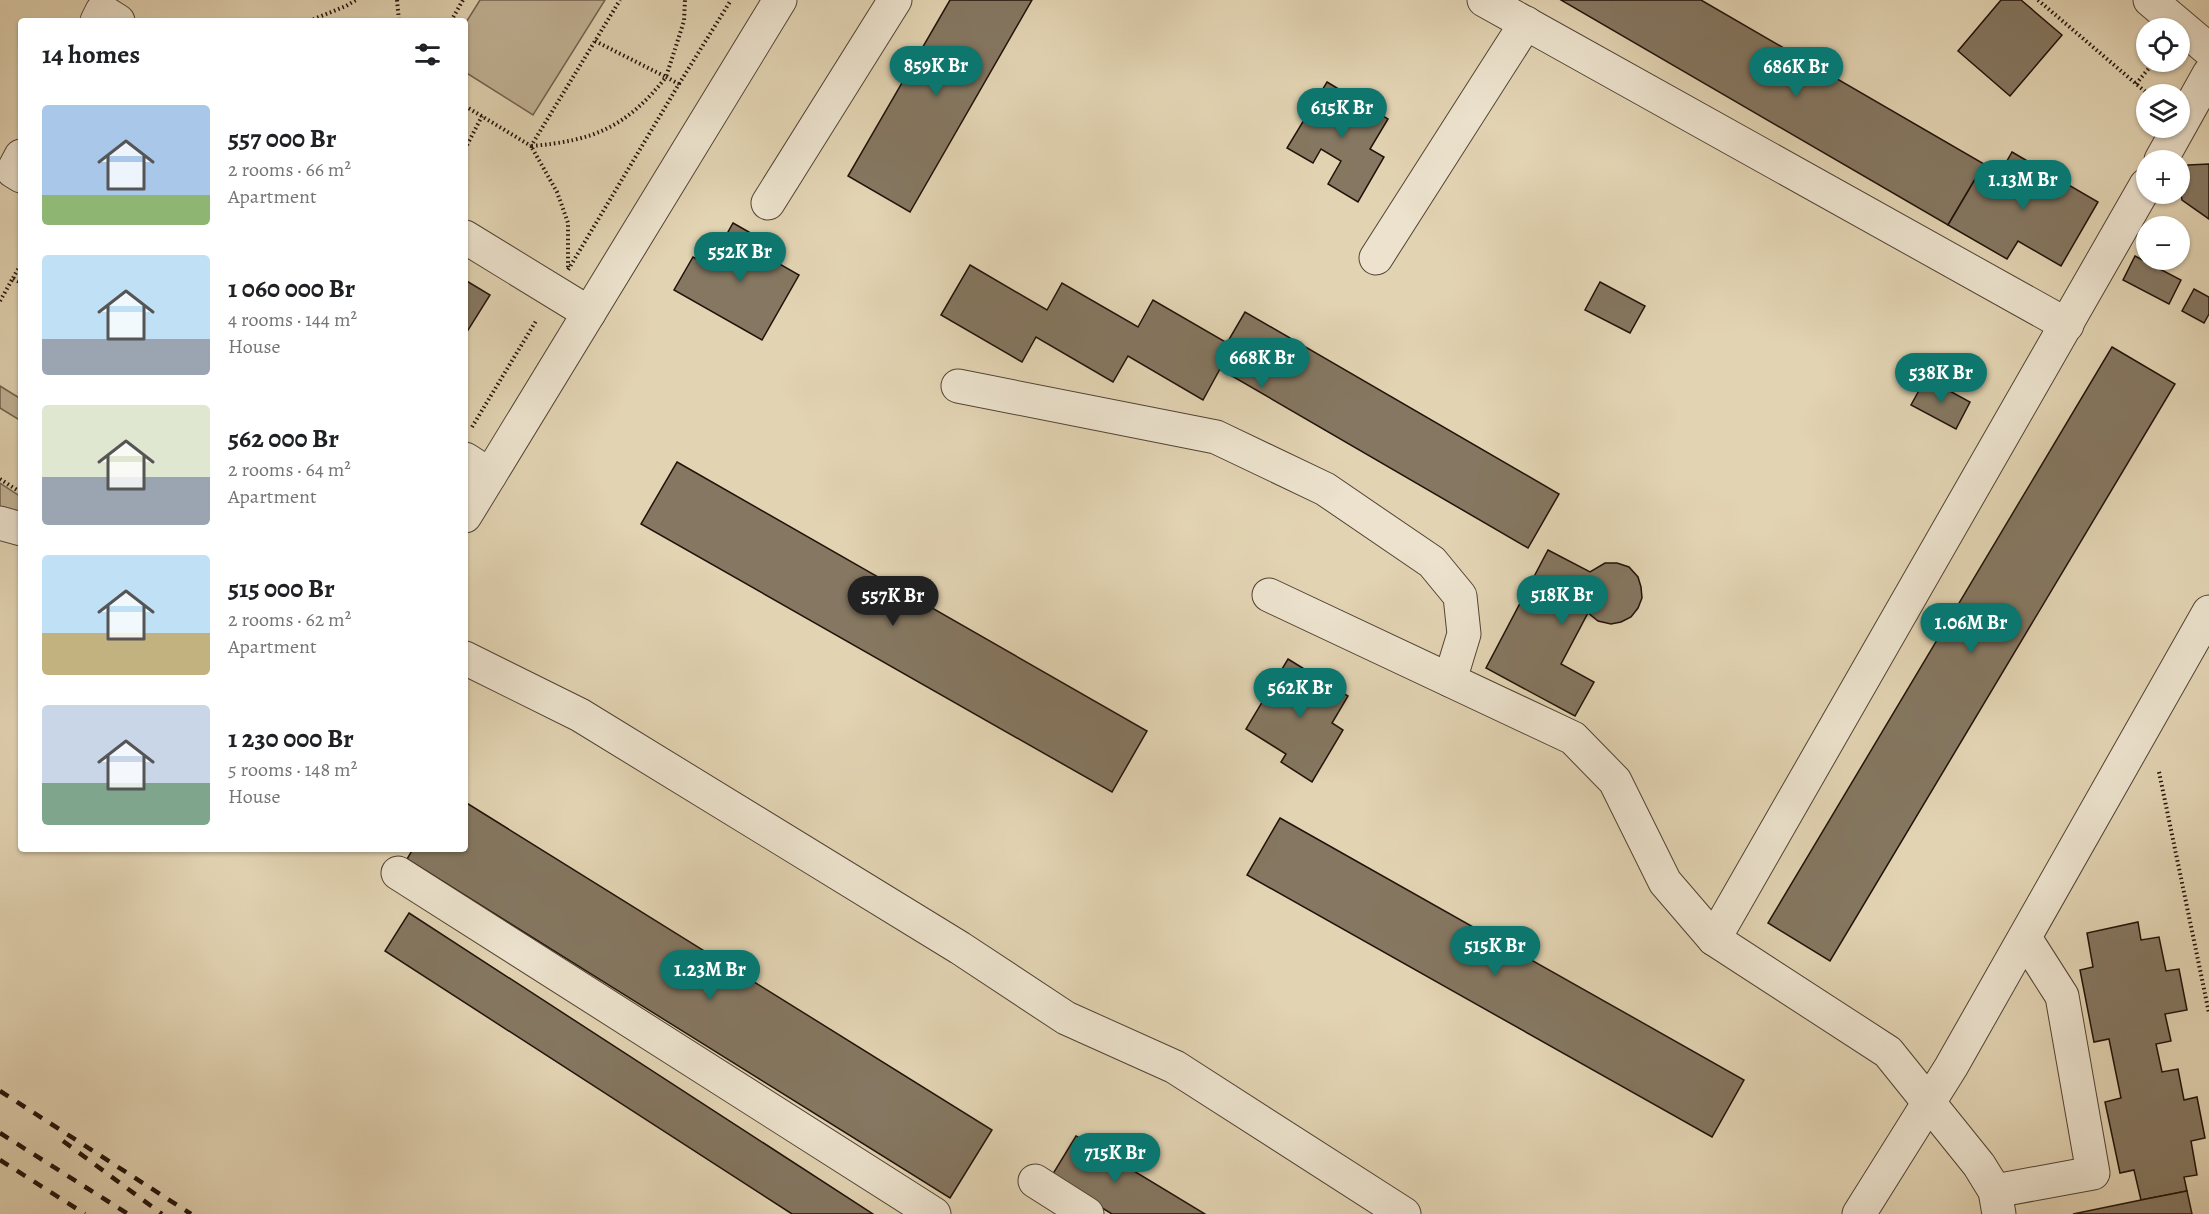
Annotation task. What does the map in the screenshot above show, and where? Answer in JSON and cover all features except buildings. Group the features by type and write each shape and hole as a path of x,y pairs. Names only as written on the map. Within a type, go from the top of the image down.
{"street":[{"path":"468,497 475,454 589,313 780,0"},
{"path":"768,203 895,0"},
{"path":"1484,0 2067,325"},
{"path":"2150,0 2209,50"},
{"path":"98,18 102,11 113,18"},
{"path":"1376,258 1526,23"},
{"path":"2167,150 2209,74"},
{"path":"18,162 13,171 18,174"},
{"path":"1714,939 2136,203"},
{"path":"468,238 561,281 589,313"},
{"path":"958,386 1216,437 1325,489 1432,562 1460,596 1464,634 1450,680"},
{"path":"0,523 18,528"},
{"path":"1269,595 1573,738 1616,781 1665,882 1714,939 1888,1052 1979,1165 1997,1203 2093,1173 2062,996 2025,938"},
{"path":"1859,1214 1929,1102 2025,938 2209,612"},
{"path":"468,659 580,715 960,948 1066,1018 1175,1067 1404,1214"},
{"path":"398,873 934,1214"},
{"path":"1035,1181 1088,1214"}],"path":[{"path":"316,18 356,0"},
{"path":"397,0 399,18"},
{"path":"453,18 463,0"},
{"path":"531,146 620,0"},
{"path":"531,146 563,144 602,133 634,112 652,95 666,77 684,21 685,0"},
{"path":"475,454 561,281 731,0"},
{"path":"2038,0 2136,84 2146,72"},
{"path":"595,41 679,84"},
{"path":"468,108 531,146 557,192 568,223 561,281"},
{"path":"468,143 482,116"},
{"path":"0,301 18,270"},
{"path":"14,278 18,281"},
{"path":"0,479 18,491"},
{"path":"2148,719 2209,1013"}],"shaded area":[{"path":"480,0 605,0 533,115 468,74 468,19"},
{"path":"0,386 18,397 18,419 0,408"},
{"path":"0,483 18,495 18,521 0,516"}],"railway":[{"path":"0,1091 191,1214"},
{"path":"0,1133 128,1214"},
{"path":"63,1141 162,1214"},
{"path":"0,1160 85,1214"}]}
